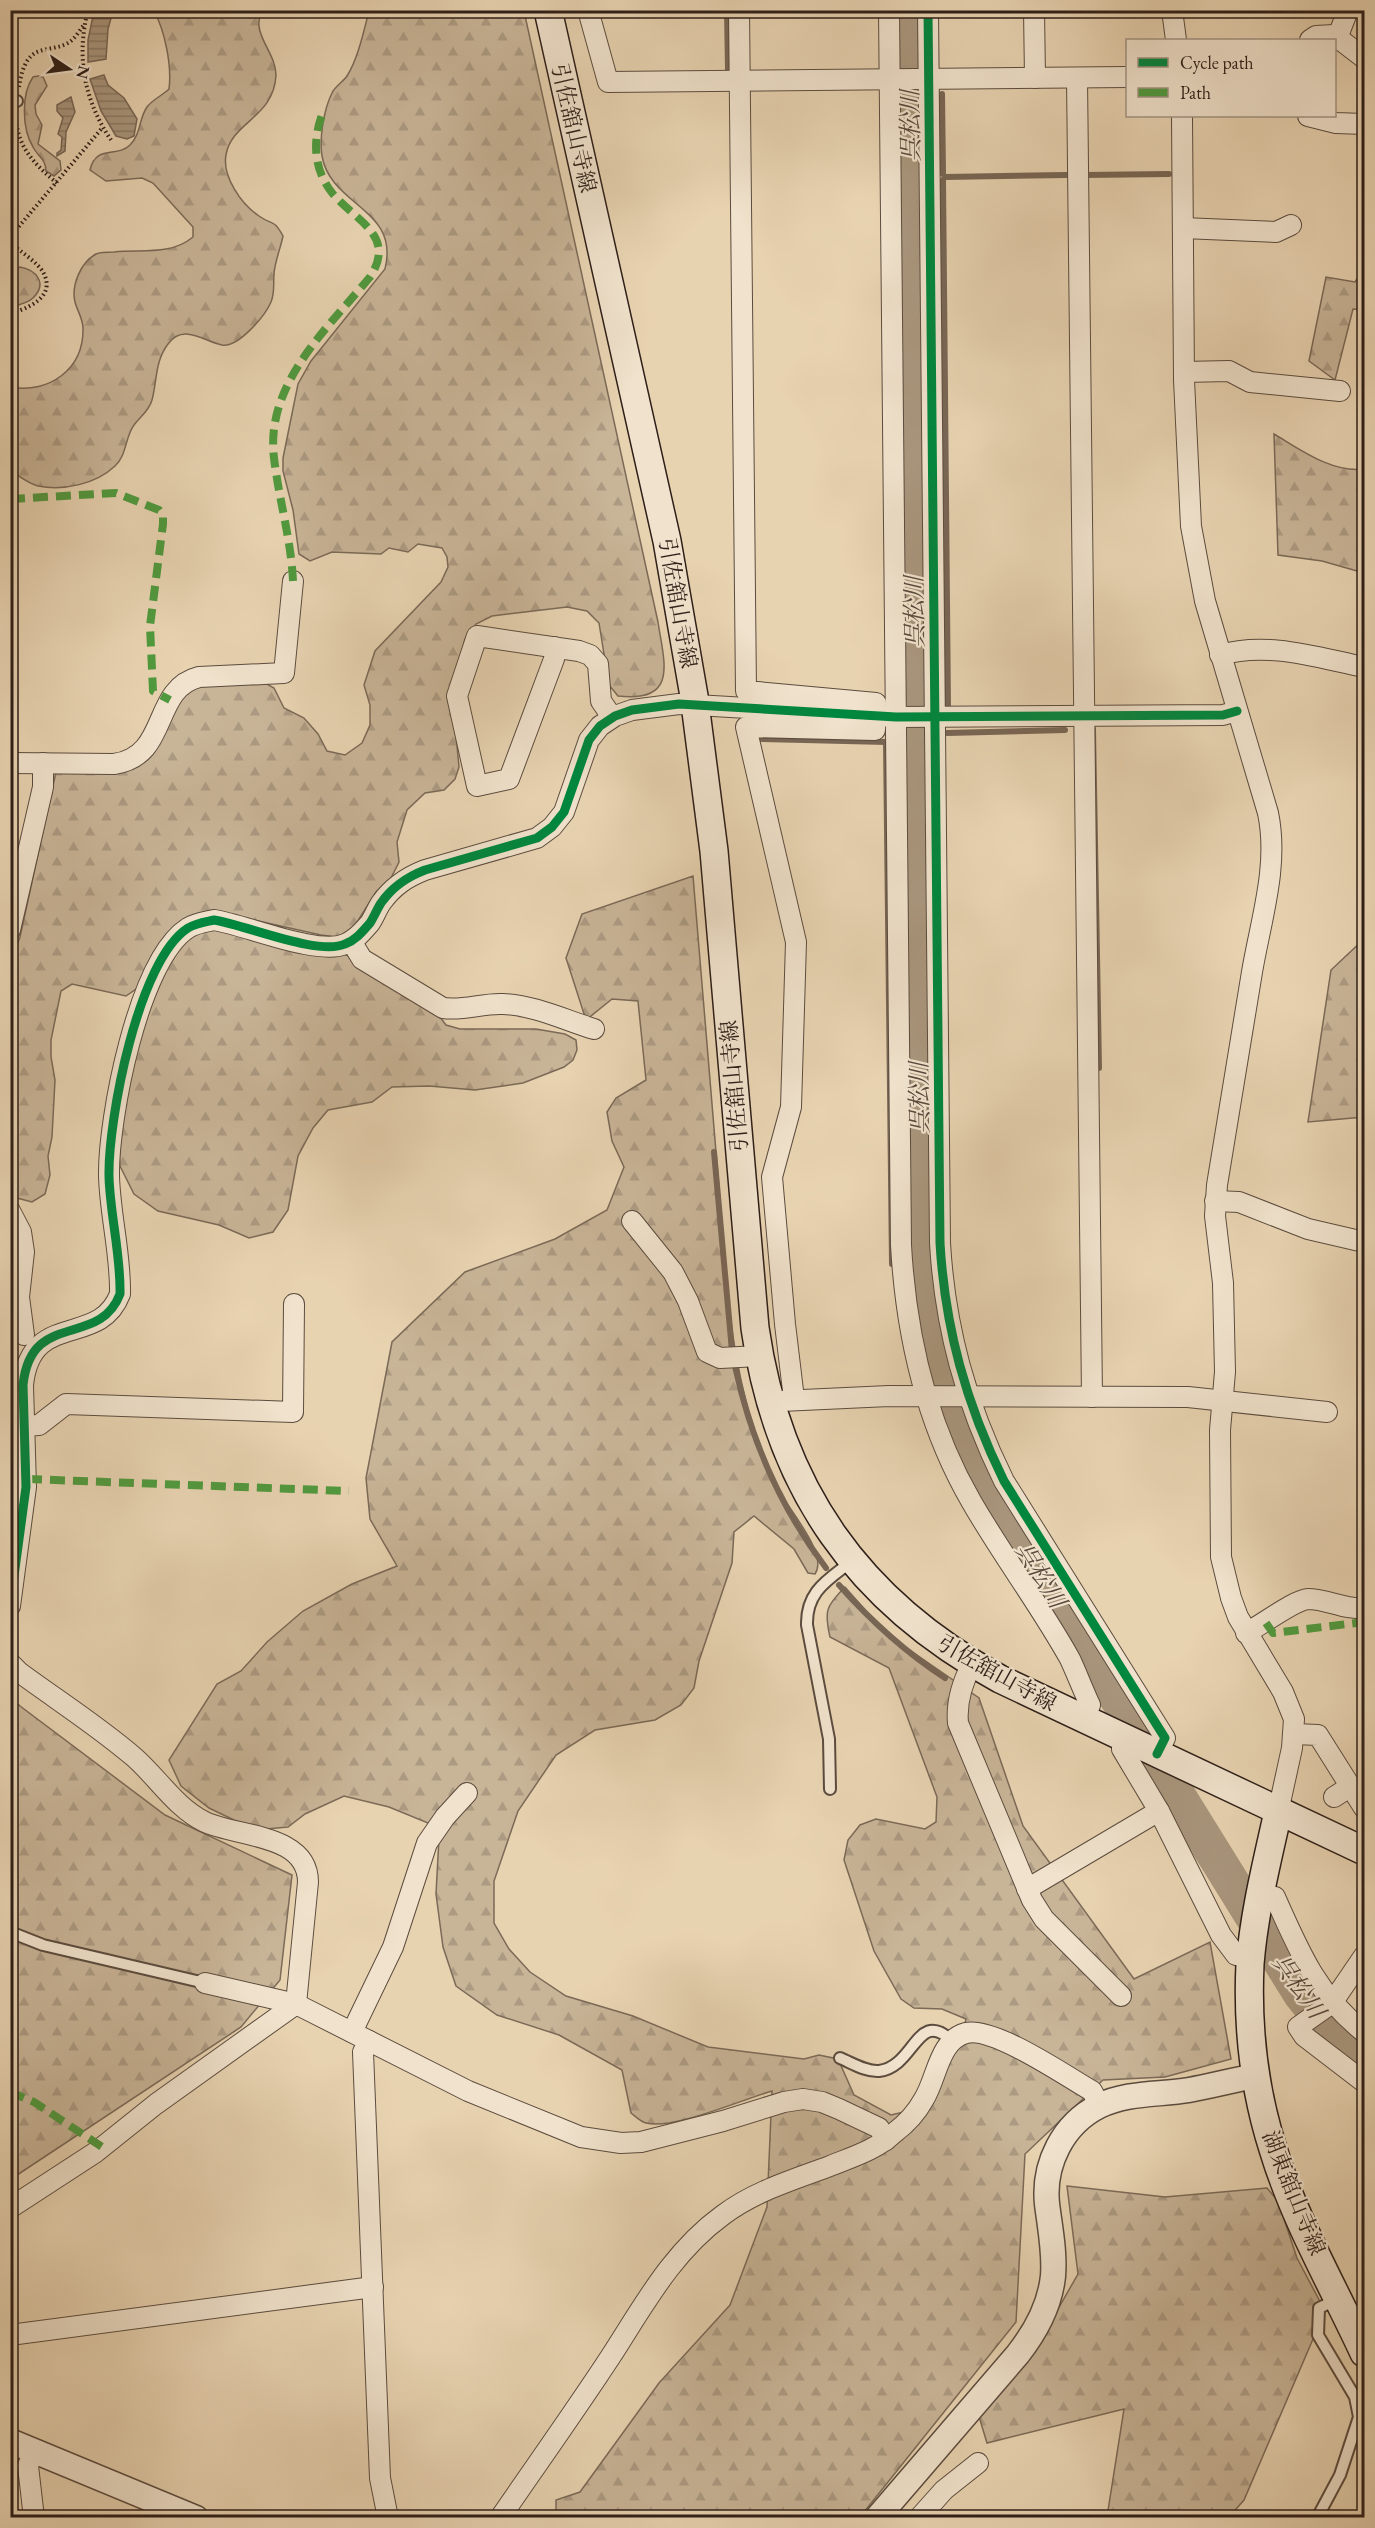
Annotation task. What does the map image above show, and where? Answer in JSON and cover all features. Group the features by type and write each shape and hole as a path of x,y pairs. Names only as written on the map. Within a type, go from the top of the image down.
{"main road":[{"name":"引佐舘山寺線","path":"548,10 667,541 696,705 714,851 759,1356 782,1402 800,1480 815,1508 852,1561 895,1607 945,1647 972,1664 1124,1740 1164,1753 1278,1812 1365,1851"},
{"name":"湖東舘山寺線","path":"1278,1812 1261,1894 1252,1954 1250,2010 1256,2076 1273,2150 1286,2186 1365,2353"}],"street":[{"path":"588,10 608,82 1126,77"},
{"path":"740,10 746,691 876,703 875,730 746,727 796,942 791,1107 772,1177 785,1324 782,1402 929,1396 1188,1397 1327,1412"},
{"path":"889,10 892,79 901,1245 908,1321 946,1448 970,1500 1070,1660 1090,1705 1084,1719"},
{"path":"928,10 926,79 940,1243 947,1314 965,1396 1004,1481 1165,1738 1164,1753"},
{"path":"1034,10 1035,78"},
{"path":"1172,10 1176,39"},
{"path":"1338,36 1348,10"},
{"path":"1312,39 1322,35 1338,36 1365,58"},
{"path":"1077,78 1092,1397"},
{"path":"1182,117 1184,372 1191,526 1199,576 1220,655 1268,813 1272,858 1215,1201 1216,1231 1223,1282 1225,1372 1220,1430 1221,1557 1231,1598 1246,1633 1290,1705 1294,1734 1278,1812"},
{"path":"1312,117 1336,123 1365,124"},
{"path":"1183,228 1276,232 1291,225"},
{"path":"1184,372 1229,371 1250,382 1340,391"},
{"path":"10,763 114,764 129,762 141,754 150,742 173,694 179,686 189,680 199,677 284,673 293,581"},
{"path":"555,647 554,659 508,779 477,786 457,696 477,636 555,647 590,655 598,664 601,701 612,717"},
{"path":"1220,655 1235,650 1266,649 1365,667"},
{"path":"24,1340 97,1323 115,1306 120,1294 109,1183 112,1127 142,1001 151,979 176,939 187,929 214,920 311,945 329,947 345,944 360,935 395,886 408,877 425,870 528,841 552,827 564,812 589,740 600,726 612,717 632,710 679,704 898,717 1223,715 1237,711"},
{"path":"10,930 43,787 43,763"},
{"path":"351,940 362,959 443,1008 456,1010 492,1004 517,1005 594,1029"},
{"path":"1215,1201 1239,1202 1308,1229 1365,1242"},
{"path":"10,1211 21,1232 24,1252 20,1297 24,1340 31,1354 25,1369 23,1385 26,1496 10,1606"},
{"path":"633,1221 673,1272 688,1301 707,1353 720,1358 759,1356"},
{"path":"25,1426 39,1425 66,1404 293,1412 294,1304"},
{"path":"1246,1633 1301,1600 1312,1599 1365,1608"},
{"path":"10,1663 131,1754 192,1814 220,1827 284,1844 300,1858 308,1873 296,2004 156,2104 96,2152 10,2208"},
{"path":"972,1664 964,1679 958,1701 958,1723 1028,1889 1044,1919 1121,1996"},
{"path":"1294,1734 1318,1735 1342,1791 1365,1808"},
{"path":"1124,1740 1122,1749 1159,1811 1221,1935 1236,1954 1252,1954"},
{"path":"388,2517 380,2478 363,2052 360,2037 393,1947 427,1843 444,1817 467,1793"},
{"path":"1028,1889 1159,1811"},
{"path":"1261,1894 1275,1897 1299,1954 1329,2005 1365,2032"},
{"path":"1365,1956 1329,2005 1298,2027 1304,2036 1365,2082"},
{"path":"205,1983 296,2004 499,2105 581,2137 601,2141 641,2142 784,2102 803,2099 822,2102 879,2128 886,2140"},
{"path":"500,2517 596,2378 657,2283 687,2245 705,2228 745,2200 767,2189 852,2157 886,2140 910,2119 924,2101 946,2046 952,2041 967,2032 993,2035 1092,2091 1100,2106"},
{"path":"877,2517 1018,2354 1038,2326 1050,2294 1053,2277 1047,2202 1049,2169 1054,2153 1067,2132 1085,2114 1115,2100 1190,2090 1256,2076"},
{"path":"10,2336 373,2287"},
{"path":"10,2441 196,2517"},
{"path":"34,2450 28,2466 34,2517"},
{"path":"919,2517 944,2490 978,2463"}],"lane":[{"path":"830,1789 829,1739 806,1610 811,1597 820,1586 852,1561"},
{"path":"10,1932 43,1945 205,1983"},
{"path":"840,2058 877,2071 891,2068 903,2060 921,2035 929,2030 938,2030 952,2041"},
{"path":"1317,2517 1340,2475 1359,2417 1355,2397 1318,2335 1319,2308 1339,2299"}],"path":[{"path":"88,10 84,25 82,55 84,78 90,100 102,128 111,140"},
{"path":"57,183 37,167 26,153 19,136 14,100 23,68 31,57 38,51 62,46 71,41 84,25"},
{"path":"10,237 102,128"},
{"path":"10,243 42,272 45,284 42,295 35,305 10,314"}],"green space":[{"path":"154,11 262,11 259,27 275,67 273,89 261,111 230,144 226,163 230,180 240,197 252,211 275,224 283,236 274,271 272,298 257,323 236,342 222,345 187,334 174,338 168,344 159,364 151,404 131,430 124,451 115,466 99,477 79,485 58,488 38,486 11,471 11,387 25,388 51,382 62,376 78,356 83,328 75,302 74,288 82,268 98,253 165,249 175,247 193,237 193,227 153,183 142,178 106,181 90,170 97,157 125,149 134,141 147,107 169,89 167,49"},
{"path":"369,11 524,11 658,622 663,651 663,677 659,686 651,693 618,696 609,685 599,623 587,611 567,607 492,616 476,624 465,639 452,692 459,767 455,779 444,790 425,793 407,810 397,842 399,862 391,878 376,892 354,927 346,934 336,937 222,913 176,926 161,942 139,987 126,996 72,984 61,991 51,1040 55,1080 52,1137 48,1156 50,1175 45,1194 32,1202 17,1198 11,1190 11,953 20,937 56,772 122,768 169,708 194,686 260,680 274,688 284,708 304,718 318,734 327,751 345,755 362,743 370,725 370,705 364,685 375,651 441,582 448,567 447,557 442,548 418,544 408,552 389,548 381,554 332,552 310,561 299,554 293,510 283,471 283,458 298,384 311,361 385,269 387,249 383,233 374,220 338,187 328,173 321,149 323,124 329,100 333,91 351,69"},
{"path":"33,77 43,77 47,86 35,105 36,114 42,125 38,144 60,161 61,170 54,176 46,171 43,161 29,140 25,121 26,93"},
{"path":"20,267 35,274 40,287 31,300 11,307 11,273"},
{"path":"1364,268 1364,310 1353,309 1335,380 1309,361 1326,277 1355,282"},
{"path":"1274,434 1329,464 1364,469 1364,573 1322,561 1278,555"},
{"path":"693,876 729,1308 736,1355 752,1424 768,1467 778,1489 806,1531 817,1555 818,1565 815,1574 808,1573 794,1549 754,1516 734,1532 732,1563 699,1661 694,1688 681,1705 655,1720 595,1730 556,1755 518,1811 494,1881 494,1923 509,1949 530,1972 566,1996 633,2016 708,2047 804,2059 819,2055 838,2059 854,2095 891,2115 921,2108 960,2044 966,2019 942,2009 914,2008 901,1999 874,1951 844,1860 848,1840 860,1825 876,1819 925,1829 936,1822 937,1797 889,1668 830,1637 827,1621 828,1609 845,1587 867,1612 901,1644 979,1698 1023,1826 1134,1979 1210,1942 1231,2059 1165,2077 1103,2080 1025,2154 1016,2322 860,2517 556,2517 556,2500 580,2492 659,2383 730,2305 767,2207 772,2091 691,2118 658,2124 642,2121 631,2113 622,2070 559,2035 497,2015 456,1986 443,1947 436,1894 439,1838 433,1825 389,1807 344,1796 305,1814 288,1827 266,1829 236,1821 209,1808 181,1786 169,1760 217,1684 241,1671 267,1642 303,1611 352,1584 397,1566 370,1519 366,1478 392,1342 465,1272 555,1239 607,1210 624,1167 612,1141 607,1112 616,1098 646,1080 638,1001 612,999 586,1020 566,958 582,914"},
{"path":"208,928 344,954 370,966 437,1013 446,1025 460,1029 536,1029 565,1034 576,1040 577,1050 573,1060 564,1067 523,1083 475,1090 429,1086 392,1087 372,1102 328,1110 313,1128 298,1156 288,1210 273,1232 249,1238 219,1225 158,1211 134,1194 120,1166 118,1140 122,1113 144,1017 153,993 185,938"},
{"path":"1364,939 1364,1117 1308,1122 1331,970"},
{"path":"10,1696 20,1706 165,1815 292,1875 280,1980 241,2027 11,2179"},
{"path":"1067,2186 1165,2197 1267,2188 1278,2201 1297,2258 1325,2311 1244,2500 1229,2517 1107,2517 1124,2409 987,2443 977,2410 1046,2330 1078,2274"}],"shaded area":[{"path":"94,11 113,11 108,29 106,59 88,62 88,40"},
{"path":"104,75 108,85 124,98 137,119 134,136 127,139 116,136 101,111 90,79"},
{"path":"71,97 75,112 66,132 65,151 57,156 61,150 62,137 58,134 63,118 57,111 57,105"}],"waterway":[{"path":"727,10 728,71"},
{"name":"呉松川","path":"908,10 921,1244 933,1340 950,1401 973,1460 988,1490 1301,1994 1329,2029 1364,2057"},
{"path":"942,94 943,174"},
{"path":"1084,175 1169,174"},
{"path":"945,177 1066,175"},
{"path":"910,177 922,177"},
{"path":"943,180 948,708"},
{"path":"1093,729 1099,1068"},
{"path":"947,733 1065,730"},
{"path":"916,734 929,734"},
{"path":"762,739 887,742"},
{"path":"886,742 892,1264"},
{"path":"902,742 916,742"},
{"path":"714,1152 732,1351"},
{"path":"735,1366 750,1421 769,1472 795,1521 826,1568"},
{"path":"839,1585 889,1635 945,1678"}],"marked path":[{"path":"293,581 274,458 274,431 279,406 302,359 370,277 377,263 379,251 370,230 333,194 322,176 316,146 322,115"},
{"path":"10,499 116,493 159,510 163,516 163,524 150,626 153,691 170,700"},
{"path":"27,1479 349,1491"},
{"path":"1266,1623 1273,1633 1364,1622"},
{"path":"10,2092 34,2102 102,2147"}],"cycle path":[{"path":"928,10 940,1243 947,1305 952,1335 968,1394 1004,1481 1165,1738 1157,1754"},
{"path":"10,1606 26,1487 23,1385 29,1362 39,1346 52,1337 97,1321 110,1311 120,1294 109,1176 110,1151 120,1081 129,1043 154,972 170,946 188,928 214,920 300,943 333,947 345,944 359,935 370,923 390,892 406,879 425,870 537,838 552,827 564,812 589,740 600,726 615,716 632,710 679,704 896,717 1223,715 1237,711"}]}
